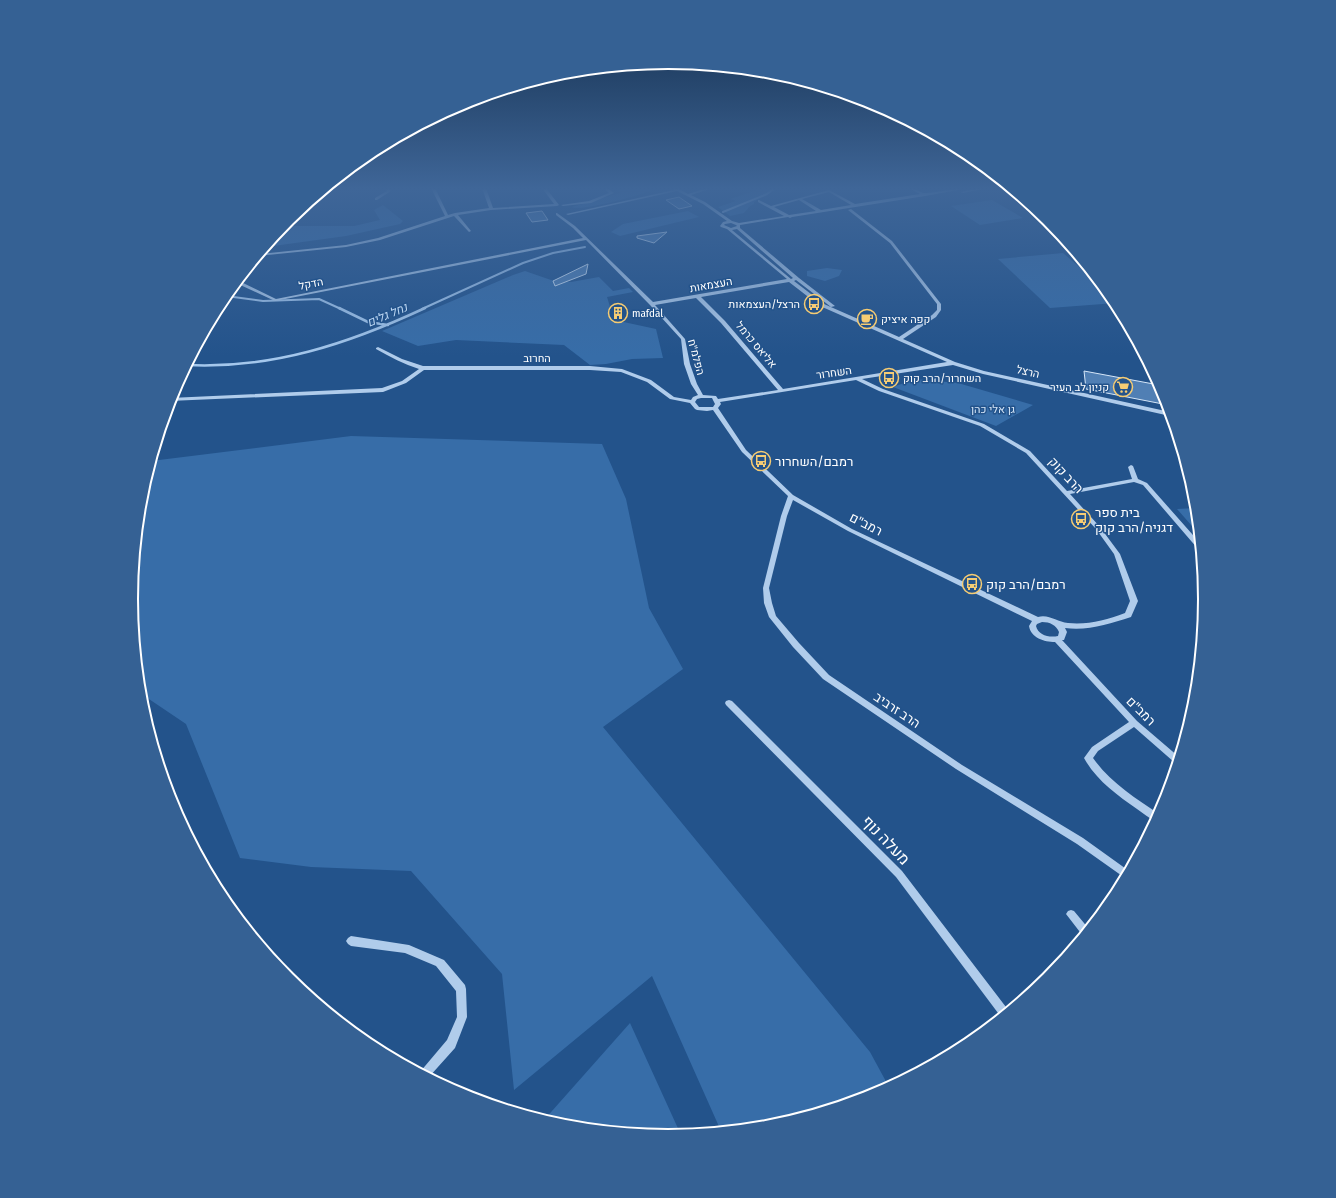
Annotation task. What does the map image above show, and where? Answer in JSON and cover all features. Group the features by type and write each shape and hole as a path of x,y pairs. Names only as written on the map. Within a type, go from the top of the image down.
{"street":[{"path":"266,254 355,244"},
{"name":"הדקל","path":"242,284 276,300 561,244"},
{"name":"הפלמ\"ח","path":"591,244 652,304 684,339 687,364 694,384 701,396"},
{"name":"הרצל","path":"746,244 822,305 953,363 983,372 1164,413"},
{"name":"הרצל","path":"758,244 797,279 843,313"},
{"path":"893,244 939,304 939,310 934,316 899,340"},
{"name":"העצמאות","path":"652,304 797,279"},
{"name":"אליאס כרמל","path":"697,296 723,322 781,390"},
{"name":"החרוב","path":"378,348 396,359 410,365 423,368 590,368 622,371 649,381 672,398 692,402 700,409 717,405"},
{"name":"הרצל","path":"953,363 1163,409"},
{"name":"השחרור","path":"717,405 781,390 859,380 953,363"},
{"path":"177,400 383,390 401,384 413,377 423,368"},
{"name":"הרב קוק","path":"859,380 881,390 982,425 1028,452 1098,528 1117,554 1134,601 1128,614 1107,622 1080,628 1059,625"},
{"path":"692,402 695,398 710,396 717,405"},
{"name":"רמב\"ם","path":"717,405 744,451 791,496 850,530 1037,620 1046,619 1059,625"},
{"path":"1131,467 1135,480"},
{"path":"1066,493 1135,480 1146,484 1194,541"},
{"name":"הרב זרביב","path":"791,496 784,516 766,588 768,603 773,617 796,645 826,677 959,767 1080,840 1122,872"},
{"path":"1037,620 1032,625 1032,629 1037,636 1047,640 1057,640 1063,635 1059,625"},
{"name":"רמב\"ם","path":"1057,640 1134,723 1174,756"},
{"name":"מעלה נוף","path":"729,703 899,874 1002,1010"},
{"path":"1134,723 1095,748 1088,758 1097,771 1114,787 1152,814"},
{"path":"1071,914 1082,929"},
{"path":"351,941 406,948 440,963 461,989 462,1017 451,1044 428,1071"}],"green space":[{"path":"275,244 288,244 274,246"},
{"path":"1063,253 1083,271 1108,304 1050,308 998,259"},
{"path":"827,268 842,270 839,276 825,281 807,276 807,271"},
{"path":"525,271 551,280 571,282 599,277 613,291 629,288 633,292 607,297 612,313 619,321 656,329 663,358 632,359 606,364 590,365 564,345 456,340 418,346 382,331"},
{"name":"גן אלי כהן","path":"915,379 958,383 1033,405 996,426 893,387"},
{"path":"351,436 602,444 626,499 649,608 683,669 603,727 870,1052 886,1082 838,1101 805,1111 771,1119 719,1126 652,976 514,1090 502,974 411,871 311,867 240,858 186,724 147,698 139,634 139,564 148,496 157,460"},
{"path":"1190,508 1193,527 1177,509"},
{"path":"630,1023 678,1129 633,1128 565,1119 548,1115"}],"building":[{"path":"588,264 586,274 555,286 553,281"},
{"name":"קניון לב העיר","path":"1084,371 1152,384 1161,404 1086,389"}],"waterway":[{"name":"נחל גלים","path":"422,309 523,263 553,253 585,247"},
{"path":"233,297 263,301 319,299 341,309"},
{"path":"339,308 368,322 387,325"},
{"name":"נחל גלים","path":"387,325 425,308"},
{"name":"נחל גלים","path":"193,365 249,363 309,352 367,333 387,325"}],"place":[{"name":"הרצל/העצמאות","path":"814,304"},
{"name":"mafdal","path":"618,313"},
{"name":"קפה איציק","path":"867,319"},
{"name":"השחרור/הרב קוק","path":"889,378"},
{"name":"קניון לב העיר","path":"1123,387"},
{"name":"רמבם/השחרור","path":"761,461"},
{"name":"בית ספר דגניה/הרב קוק","path":"1081,519"},
{"name":"רמבם/הרב קוק","path":"972,584"}]}
